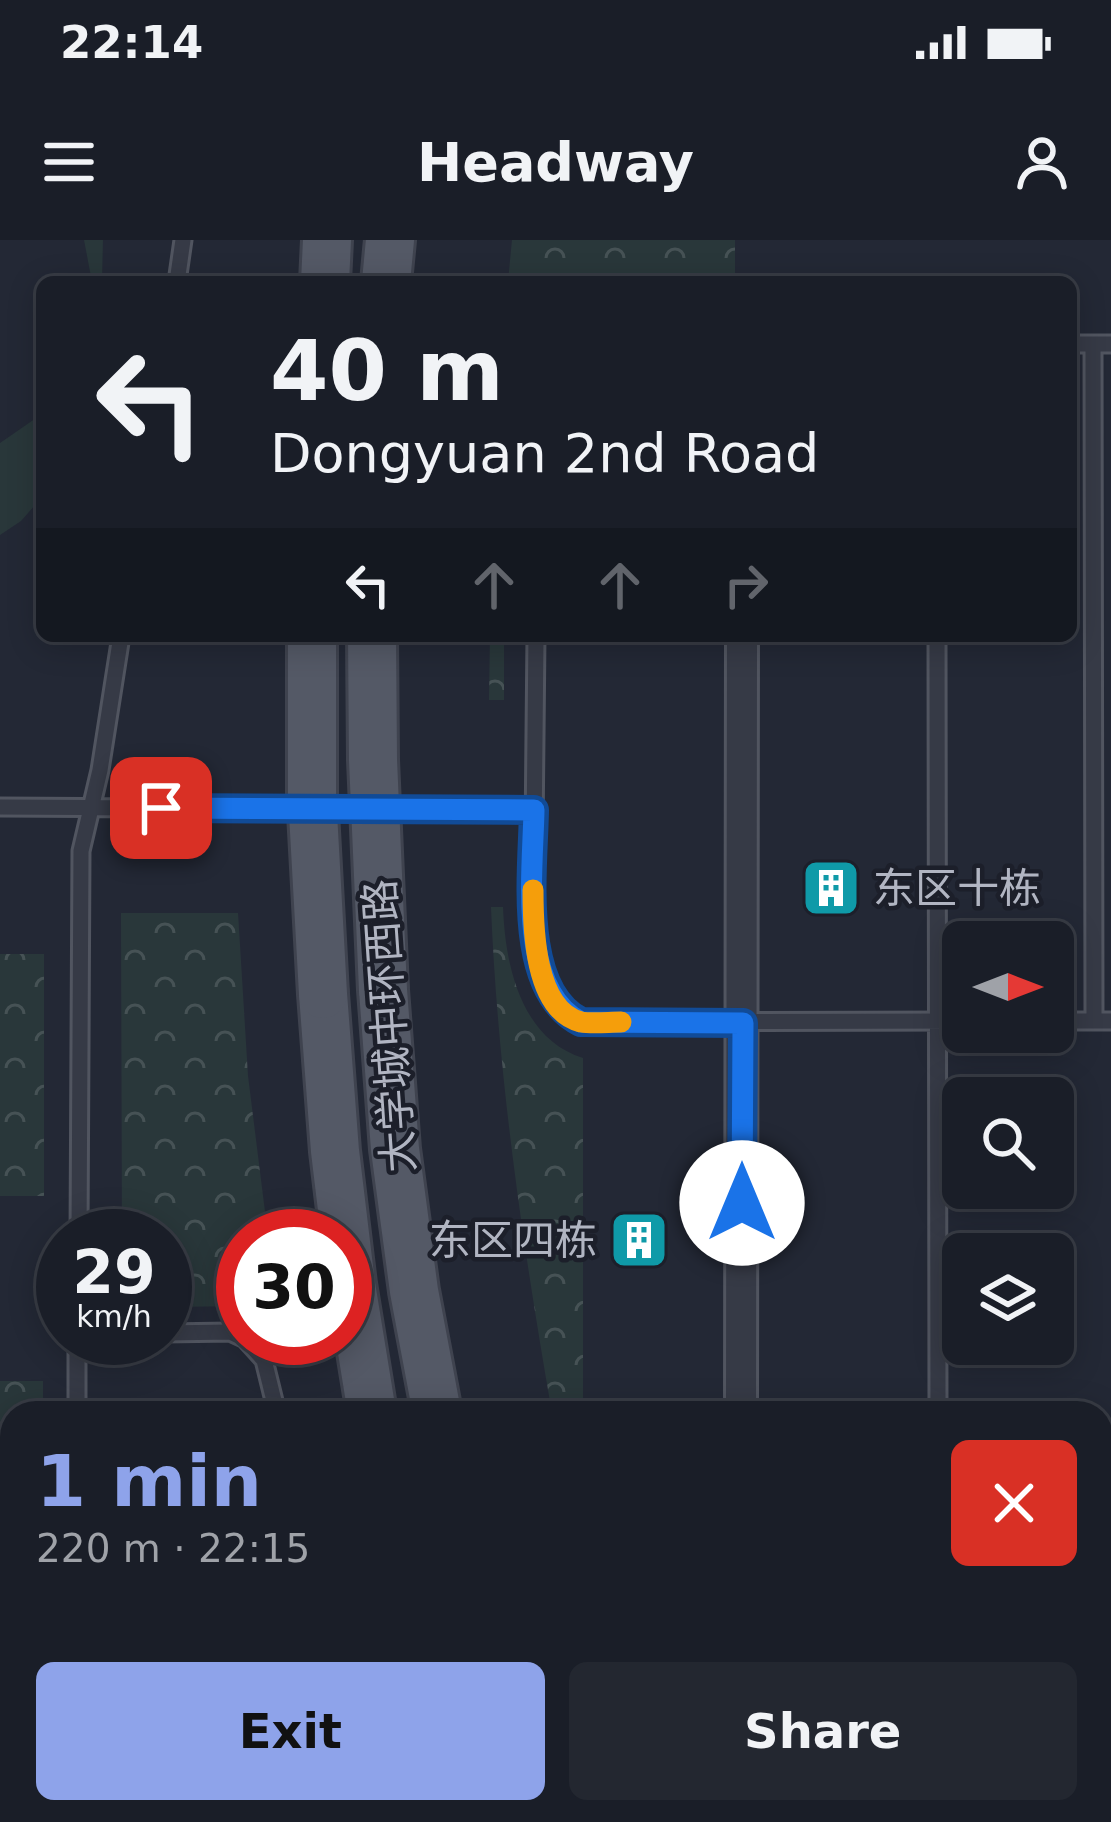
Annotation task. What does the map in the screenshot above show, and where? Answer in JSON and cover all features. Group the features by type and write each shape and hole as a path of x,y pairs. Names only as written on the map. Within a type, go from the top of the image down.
{"main road":[{"path":"325,276 327,240"},
{"path":"387,276 390,240"},
{"name":"大学城中环西路","path":"312,642 312,795 322,994 335,1151 370,1401"},
{"name":"大学城中环西路","path":"372,642 383,990 395,1148 435,1401"}],"street":[{"path":"742,642 742,1401"}],"lane":[{"path":"178,276 183,240"},
{"path":"1102,344 1102,1021"},
{"path":"79,1209 82,851 121,642"},
{"path":"536,642 535,950 552,997 563,1011 581,1022 942,1022"},
{"path":"937,642 938,1401"},
{"path":"0,807 534,810"},
{"path":"77,1365 77,1401"},
{"path":"265,1365 274,1401"}],"green space":[{"path":"84,240 103,240 102,276 91,276"},
{"path":"512,240 735,240 735,276 509,276"},
{"path":"36,418 36,504 0,535 0,443"},
{"path":"490,642 504,642 504,700 489,700"},
{"path":"491,907 503,907 513,975 531,1017 545,1035 583,1058 583,1401 550,1401 513,1161"},
{"path":"121,913 238,913 248,1076 265,1209 216,1209 216,1306 192,1307 192,1209 122,1209"},
{"path":"0,954 44,954 44,1196 0,1196"},
{"path":"0,1381 43,1381 43,1401 0,1401"}],"slow traffic":[{"path":"533,890 535,950 552,997 581,1022 621,1022"}],"place":[{"name":"东区十栋","path":"831,888"},
{"name":"东区四栋","path":"639,1240"}],"route":[{"path":"161,808 534,810 535,950 552,997 563,1011 581,1022 743,1023 742,1203"}]}
